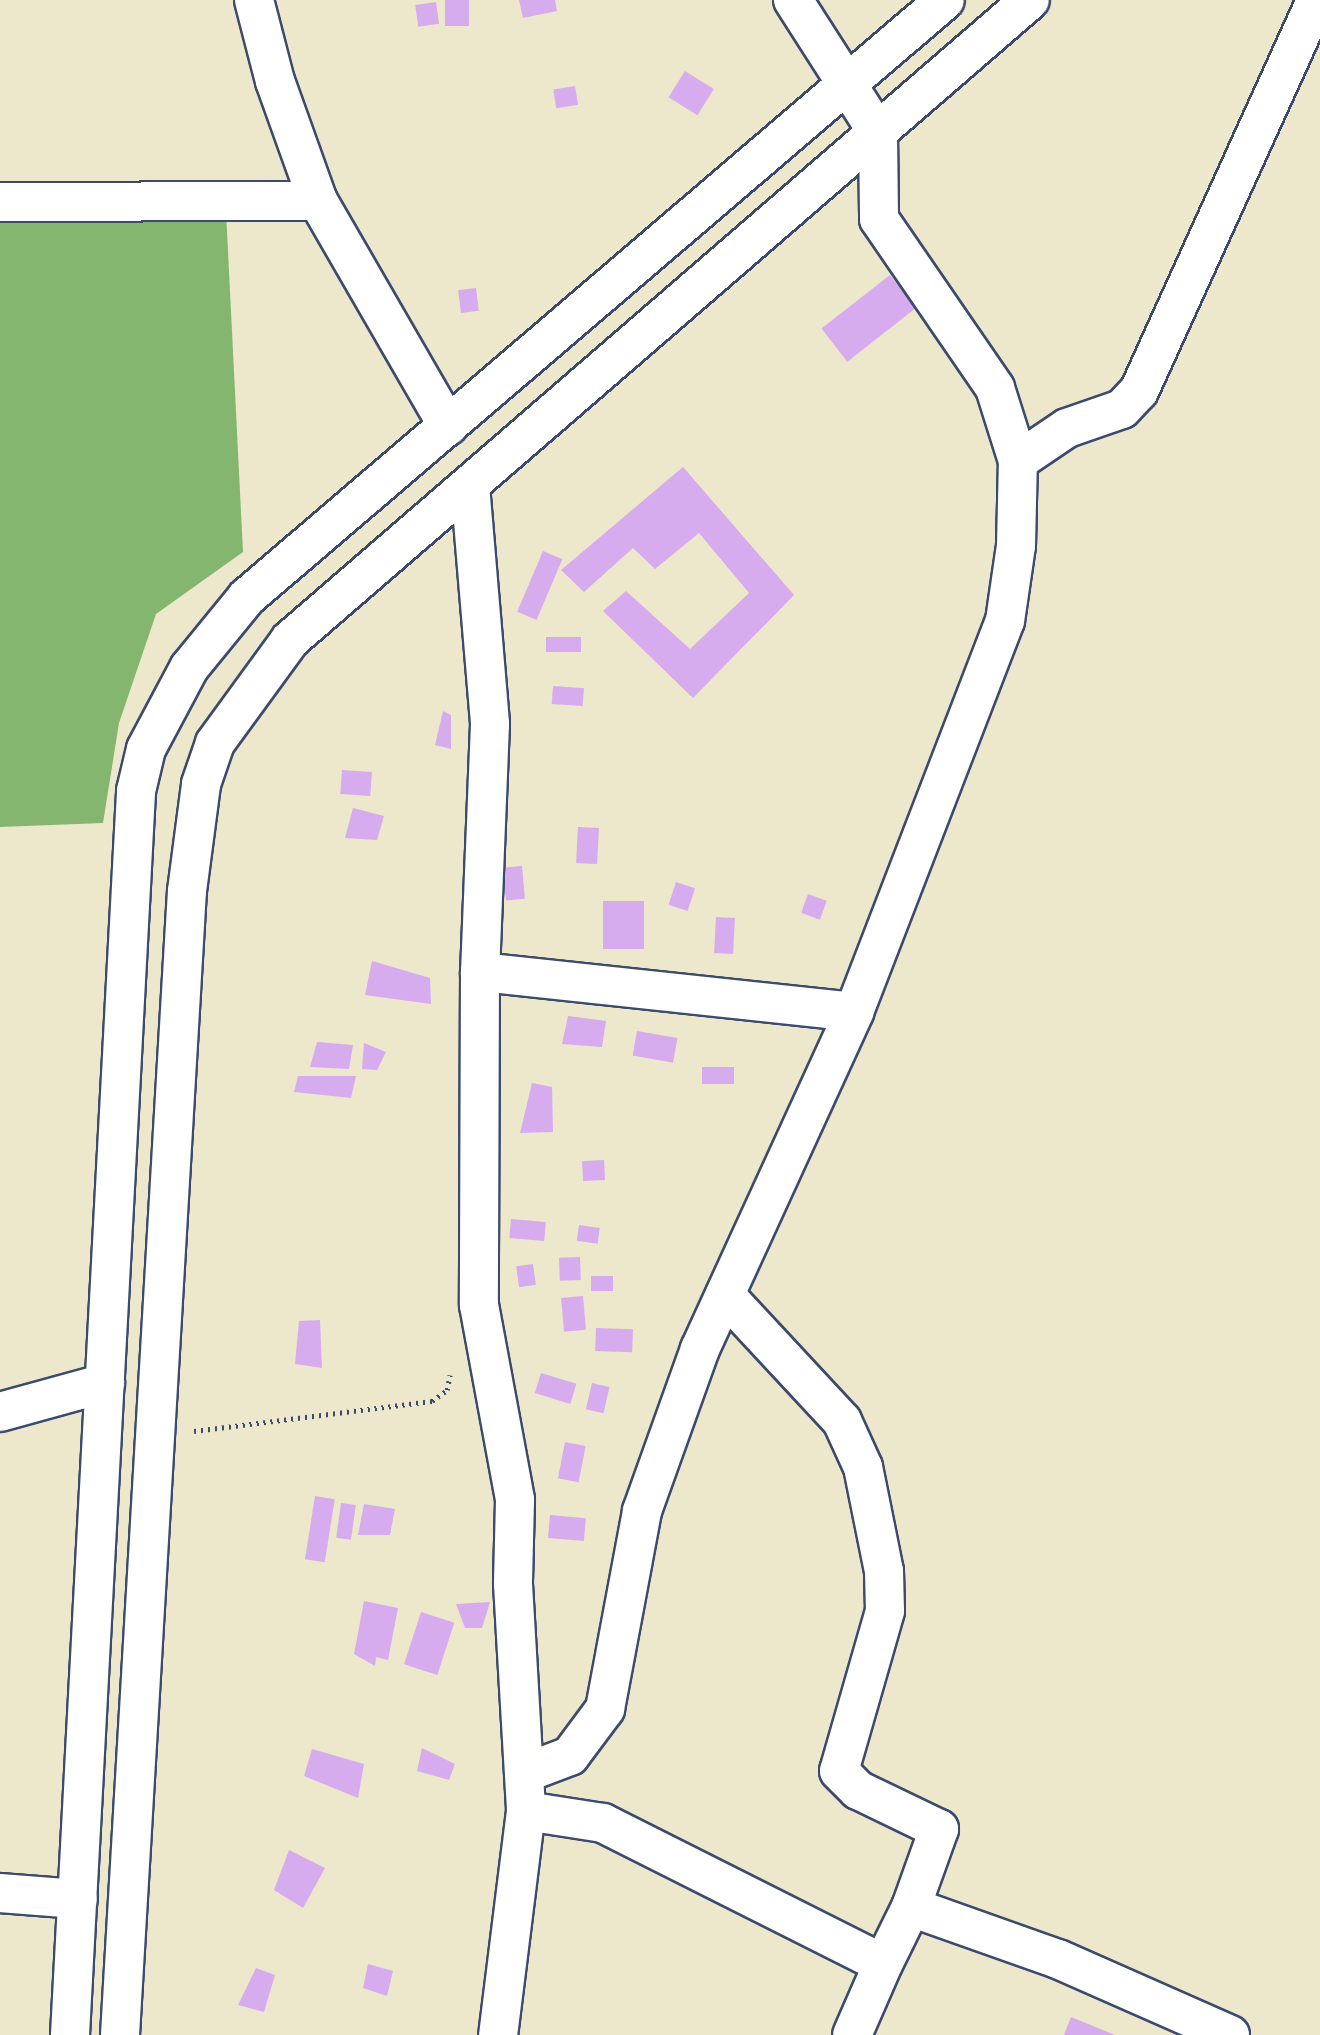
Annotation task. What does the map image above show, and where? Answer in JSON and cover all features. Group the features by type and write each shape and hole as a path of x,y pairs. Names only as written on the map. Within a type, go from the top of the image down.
{"street":[{"path":"254,0 275,81 318,201 448,426"},
{"path":"525,1773 570,1756 605,1709 642,1511 724,1295 854,1012 1005,621 1016,546 1018,461 995,388 879,219 878,133 793,0"},
{"path":"70,2035 136,791 146,749 189,668 247,597 945,0"},
{"path":"120,2035 187,891 201,784 236,707 290,640 1030,0"},
{"path":"1018,461 1067,428 1122,409 1139,391 1316,0"},
{"path":"0,202 318,201"},
{"path":"470,485 490,724 480,972 479,1305 515,1500 513,1584 526,1811 498,2035"},
{"path":"480,972 854,1012"},
{"path":"724,1295 842,1421 863,1467 885,1600 839,1771 858,1790 939,1829 911,1907 852,2035"},
{"path":"0,1412 105,1383"},
{"path":"526,1811 603,1823 883,1964"},
{"path":"0,1894 78,1899"},
{"path":"911,1907 1071,1964 1230,2035"}],"path":[{"path":"154,1436 432,1401 447,1390 451,1370"}],"green space":[{"path":"0,210 226,211 243,552 156,614 119,723 103,823 0,827"}],"building":[{"path":"445,0 469,0 469,26 445,26"},
{"path":"519,0 555,0 557,11 523,18"},
{"path":"436,2 439,24 418,27 415,5"},
{"path":"685,71 714,89 697,115 669,97"},
{"path":"575,86 578,105 556,108 553,89"},
{"path":"890,275 916,308 847,362 821,329"},
{"path":"476,288 479,311 461,313 458,290"},
{"path":"683,467 794,595 693,698 603,611 626,591 690,649 749,593 699,533 655,569 633,548 584,592 561,570"},
{"path":"543,551 562,559 537,620 517,612"},
{"path":"546,637 581,637 581,652 546,652"},
{"path":"553,686 584,688 583,706 552,704"},
{"path":"443,711 451,715 451,749 435,745"},
{"path":"342,770 372,772 370,796 340,794"},
{"path":"353,808 384,816 377,840 345,838"},
{"path":"578,827 599,828 597,864 576,863"},
{"path":"522,866 525,899 506,901 503,868"},
{"path":"676,882 695,888 688,911 669,905"},
{"path":"808,894 827,901 820,920 801,913"},
{"path":"603,901 644,901 644,949 603,949"},
{"path":"716,917 735,918 733,954 714,953"},
{"path":"372,961 430,978 431,1004 365,995"},
{"path":"568,1016 606,1021 602,1047 562,1044"},
{"path":"637,1031 677,1038 673,1063 633,1056"},
{"path":"317,1042 353,1045 349,1069 310,1067"},
{"path":"364,1043 386,1052 377,1070 362,1069"},
{"path":"702,1067 734,1067 734,1084 702,1084"},
{"path":"298,1076 356,1076 351,1098 294,1092"},
{"path":"532,1083 552,1087 553,1132 520,1133"},
{"path":"604,1160 605,1180 583,1181 582,1161"},
{"path":"511,1219 546,1222 544,1241 509,1238"},
{"path":"579,1225 600,1228 598,1244 577,1241"},
{"path":"580,1257 581,1280 560,1281 559,1258"},
{"path":"533,1264 536,1285 519,1287 516,1266"},
{"path":"591,1276 613,1276 613,1291 591,1291"},
{"path":"583,1296 586,1330 564,1332 561,1298"},
{"path":"320,1320 322,1368 295,1364 299,1321"},
{"path":"596,1328 633,1329 632,1352 595,1351"},
{"path":"541,1373 576,1384 570,1404 535,1393"},
{"path":"592,1383 610,1387 603,1413 586,1409"},
{"path":"565,1442 586,1446 579,1482 558,1478"},
{"path":"315,1496 335,1499 325,1562 305,1559"},
{"path":"341,1503 356,1505 351,1540 336,1538"},
{"path":"364,1504 395,1509 390,1535 358,1535"},
{"path":"550,1515 586,1518 584,1541 548,1538"},
{"path":"364,1601 398,1608 388,1660 376,1657 375,1666 354,1654"},
{"path":"490,1602 482,1628 465,1628 456,1604"},
{"path":"421,1612 454,1623 437,1675 404,1664"},
{"path":"422,1748 455,1764 449,1780 417,1771"},
{"path":"312,1749 364,1764 358,1798 304,1776"},
{"path":"289,1850 325,1868 303,1908 274,1890"},
{"path":"368,1964 393,1971 387,1996 363,1988"},
{"path":"256,1968 275,1975 264,2012 238,2005"},
{"path":"1071,2017 1115,2035 1064,2035"}]}
